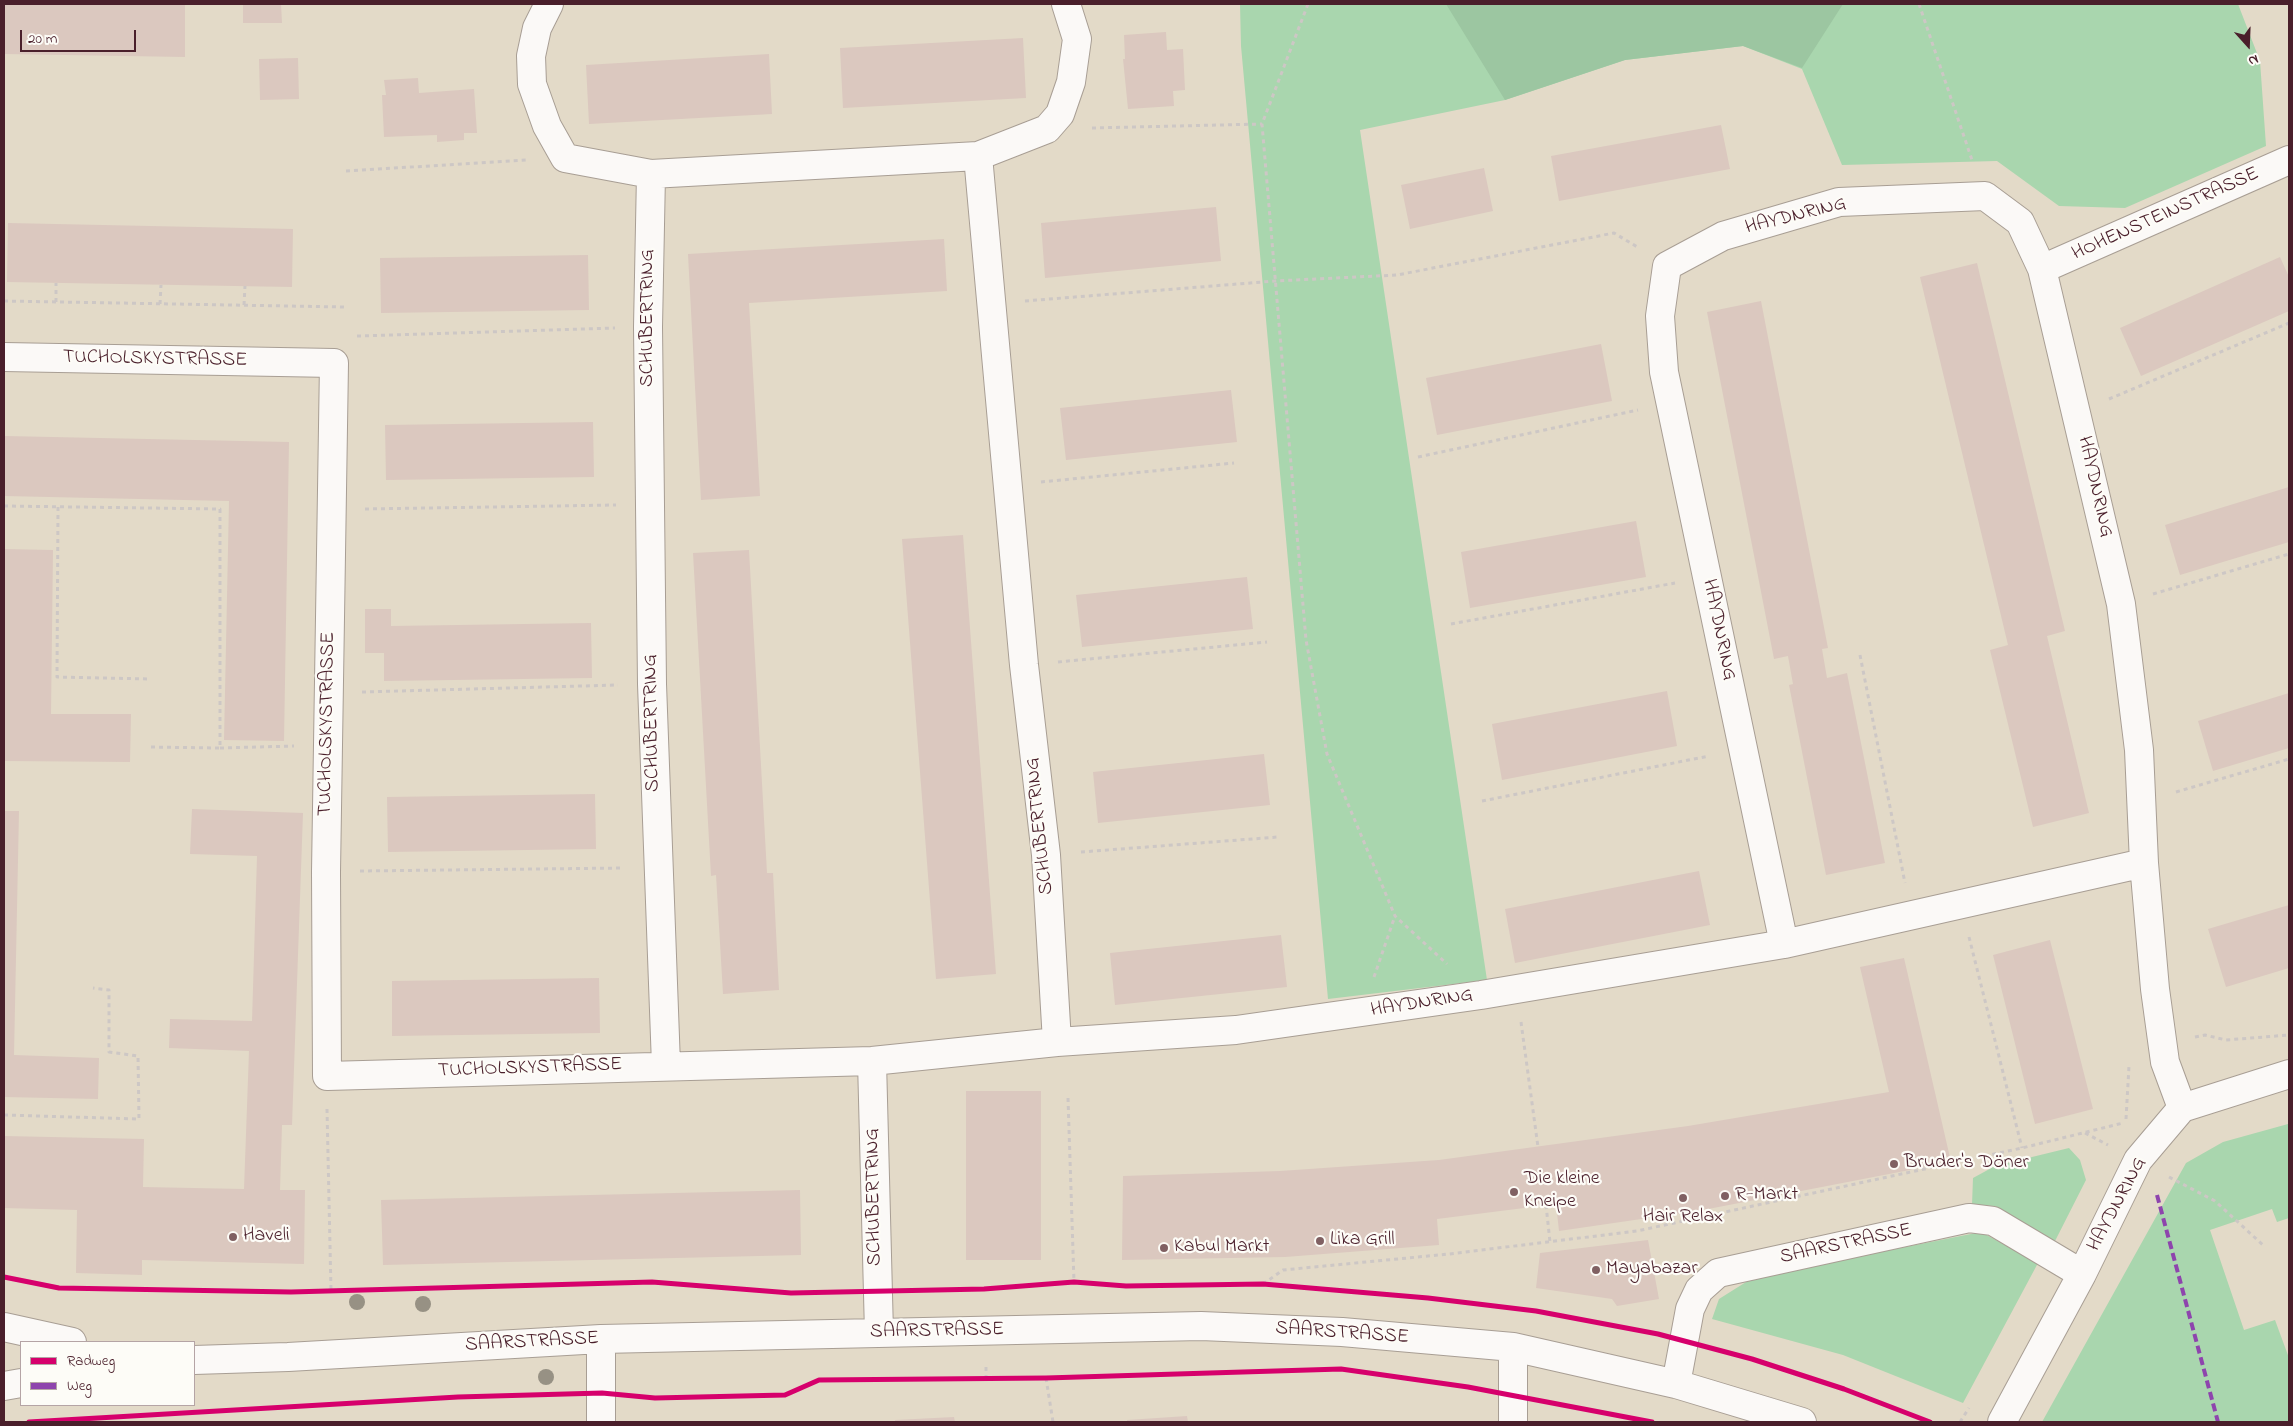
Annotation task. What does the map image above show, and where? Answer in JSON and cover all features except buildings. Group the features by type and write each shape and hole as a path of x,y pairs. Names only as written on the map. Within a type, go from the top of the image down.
{"street":[{"path":"549,4 537,28 531,56 532,84 547,126 565,158 651,174 978,156 1047,129 1060,114 1072,74 1077,39 1066,4"},
{"name":"SCHUBERTRING","path":"978,156 1024,665 1046,855 1057,1042"},
{"name":"HOHENSTEINSTRASSE","path":"2042,269 2289,160"},
{"name":"SCHUBERTRING","path":"651,174 648,328 652,684 657,868 666,1065"},
{"name":"HAYDNRING","path":"1784,944 1664,372 1660,316 1667,266 1723,236 1839,202 1985,196 2020,222 2042,269 2121,604 2139,750 2144,863 2155,989 2165,1062 2182,1108 2138,1160 2082,1274 2002,1422"},
{"name":"TUCHOLSKYSTRASSE","path":"4,357 334,363 326,872 327,1076 666,1065"},
{"name":"HAYDNRING","path":"1057,1042 1236,1030 1481,995 1784,944 2144,863"},
{"path":"666,1065 872,1061 1057,1042"},
{"name":"SCHUBERTRING","path":"872,1061 879,1333"},
{"path":"2182,1108 2289,1074"},
{"name":"SAARSTRASSE","path":"1676,1384 1690,1309 1699,1290 1718,1273 1969,1218 1993,1221 2082,1274"},
{"name":"SAARSTRASSE","path":"195,1360 308,1356 600,1339 1201,1326 1342,1332 1513,1348 1676,1384 1802,1422"},
{"path":"4,1327 67,1341"},
{"path":"600,1339 601,1422"},
{"path":"1513,1348 1513,1422"},
{"path":"4,1386 20,1383"}],"path":[{"path":"1308,4 1262,124 1306,640 1327,754 1395,916 1481,995 1519,1006 1538,1147"},
{"path":"1919,4 1985,196"},
{"path":"1047,129 1262,124"},
{"path":"346,171 565,158"},
{"path":"992,304 1275,280 1398,275 1614,233 1667,266"},
{"path":"56,283 56,302"},
{"path":"160,304 161,285"},
{"path":"244,286 244,305"},
{"path":"4,301 344,308"},
{"path":"2076,413 2289,323"},
{"path":"352,336 648,328"},
{"path":"1418,456 1670,403"},
{"path":"1008,485 1234,463"},
{"path":"332,510 649,504"},
{"path":"4,506 220,509 220,748"},
{"path":"58,507 57,677 150,679"},
{"path":"2121,604 2289,554"},
{"path":"1451,624 1707,577"},
{"path":"1024,665 1267,642"},
{"path":"1860,654 1912,915"},
{"path":"328,693 652,684"},
{"path":"147,747 220,748 328,745"},
{"path":"1482,801 1744,749"},
{"path":"2142,802 2289,759"},
{"path":"1046,855 1278,837"},
{"path":"326,872 657,868"},
{"path":"1960,904 2022,1148"},
{"path":"1360,1013 1395,916"},
{"path":"4,1115 139,1119 138,1056 109,1052 109,990 93,988"},
{"path":"2113,1147 2126,1122 2128,1053 2205,1035 2226,1040 2289,1035"},
{"path":"327,1076 331,1291"},
{"path":"1068,1098 1074,1282"},
{"path":"1263,1284 1282,1270 1637,1231 2022,1148 2182,1108"},
{"path":"2084,1133 2138,1160"},
{"path":"2164,1183 2172,1168"},
{"path":"2167,1176 2215,1201 2264,1246"},
{"path":"1546,1205 1550,1242"},
{"path":"1046,1378 1053,1422"},
{"path":"1960,1422 1970,1405"}],"green space":[{"path":"1240,4 2238,4 2260,61 2266,146 2125,208 2059,206 1997,161 1842,165 1802,69 1743,46 1625,60 1505,100 1360,130 1487,980 1328,999 1241,46"},
{"path":"1446,4 1843,4 1802,68 1743,46 1625,60 1505,100"},
{"path":"2288,1124 2289,1218 2277,1222 2272,1209 2210,1230 2244,1330 2275,1320 2289,1358 2289,1422 2042,1422 2186,1163 2223,1142"},
{"path":"2069,1148 2080,1160 2086,1180 2054,1243 1995,1206 1972,1205 1973,1178 1995,1166"},
{"path":"1981,1232 2038,1263 1963,1403 1843,1355 1712,1319 1719,1299 1754,1277"}],"marked path":[{"path":"2157,1195 2218,1422"}],"cycle path":[{"path":"4,1277 59,1288 291,1292 652,1282 791,1293 984,1289 1074,1282 1126,1286 1263,1284 1428,1298 1536,1311 1658,1334 1752,1359 1844,1389 1930,1422"},
{"path":"29,1422 458,1397 602,1393 655,1398 785,1395 819,1380 1046,1378 1341,1369 1468,1387 1652,1422"}],"place":[{"name":"Bruder's Döner","path":"1894,1164"},
{"name":"Die kleine Kneipe","path":"1514,1192"},
{"name":"R-Markt","path":"1725,1196"},
{"name":"Hair Relax","path":"1683,1198"},
{"name":"Haveli","path":"233,1237"},
{"name":"Lika Grill","path":"1320,1241"},
{"name":"Kabul Markt","path":"1164,1248"},
{"name":"Mayabazar","path":"1596,1270"}]}
